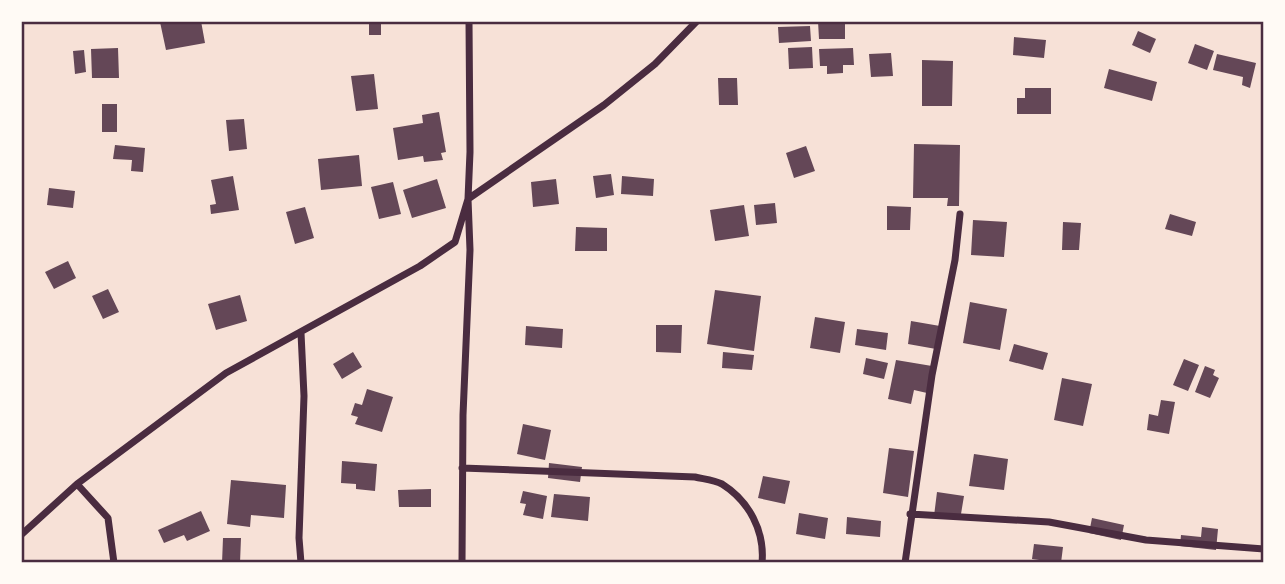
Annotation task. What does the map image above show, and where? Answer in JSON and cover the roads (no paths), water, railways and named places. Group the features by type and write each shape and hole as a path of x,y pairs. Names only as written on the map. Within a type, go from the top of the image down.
{"street":[{"path":"462,563 462,468 470,250 468,21"},
{"path":"21,535 78,484 226,373 420,266 454,242 468,199 604,104 655,64 697,21"},
{"path":"905,563 932,375 955,260 960,214"},
{"path":"300,563 304,396 301,333"},
{"path":"462,468 695,477 719,483 741,499 759,527 762,563"},
{"path":"78,484 108,518 114,563"},
{"path":"911,514 1049,522 1146,540 1264,549"}]}
